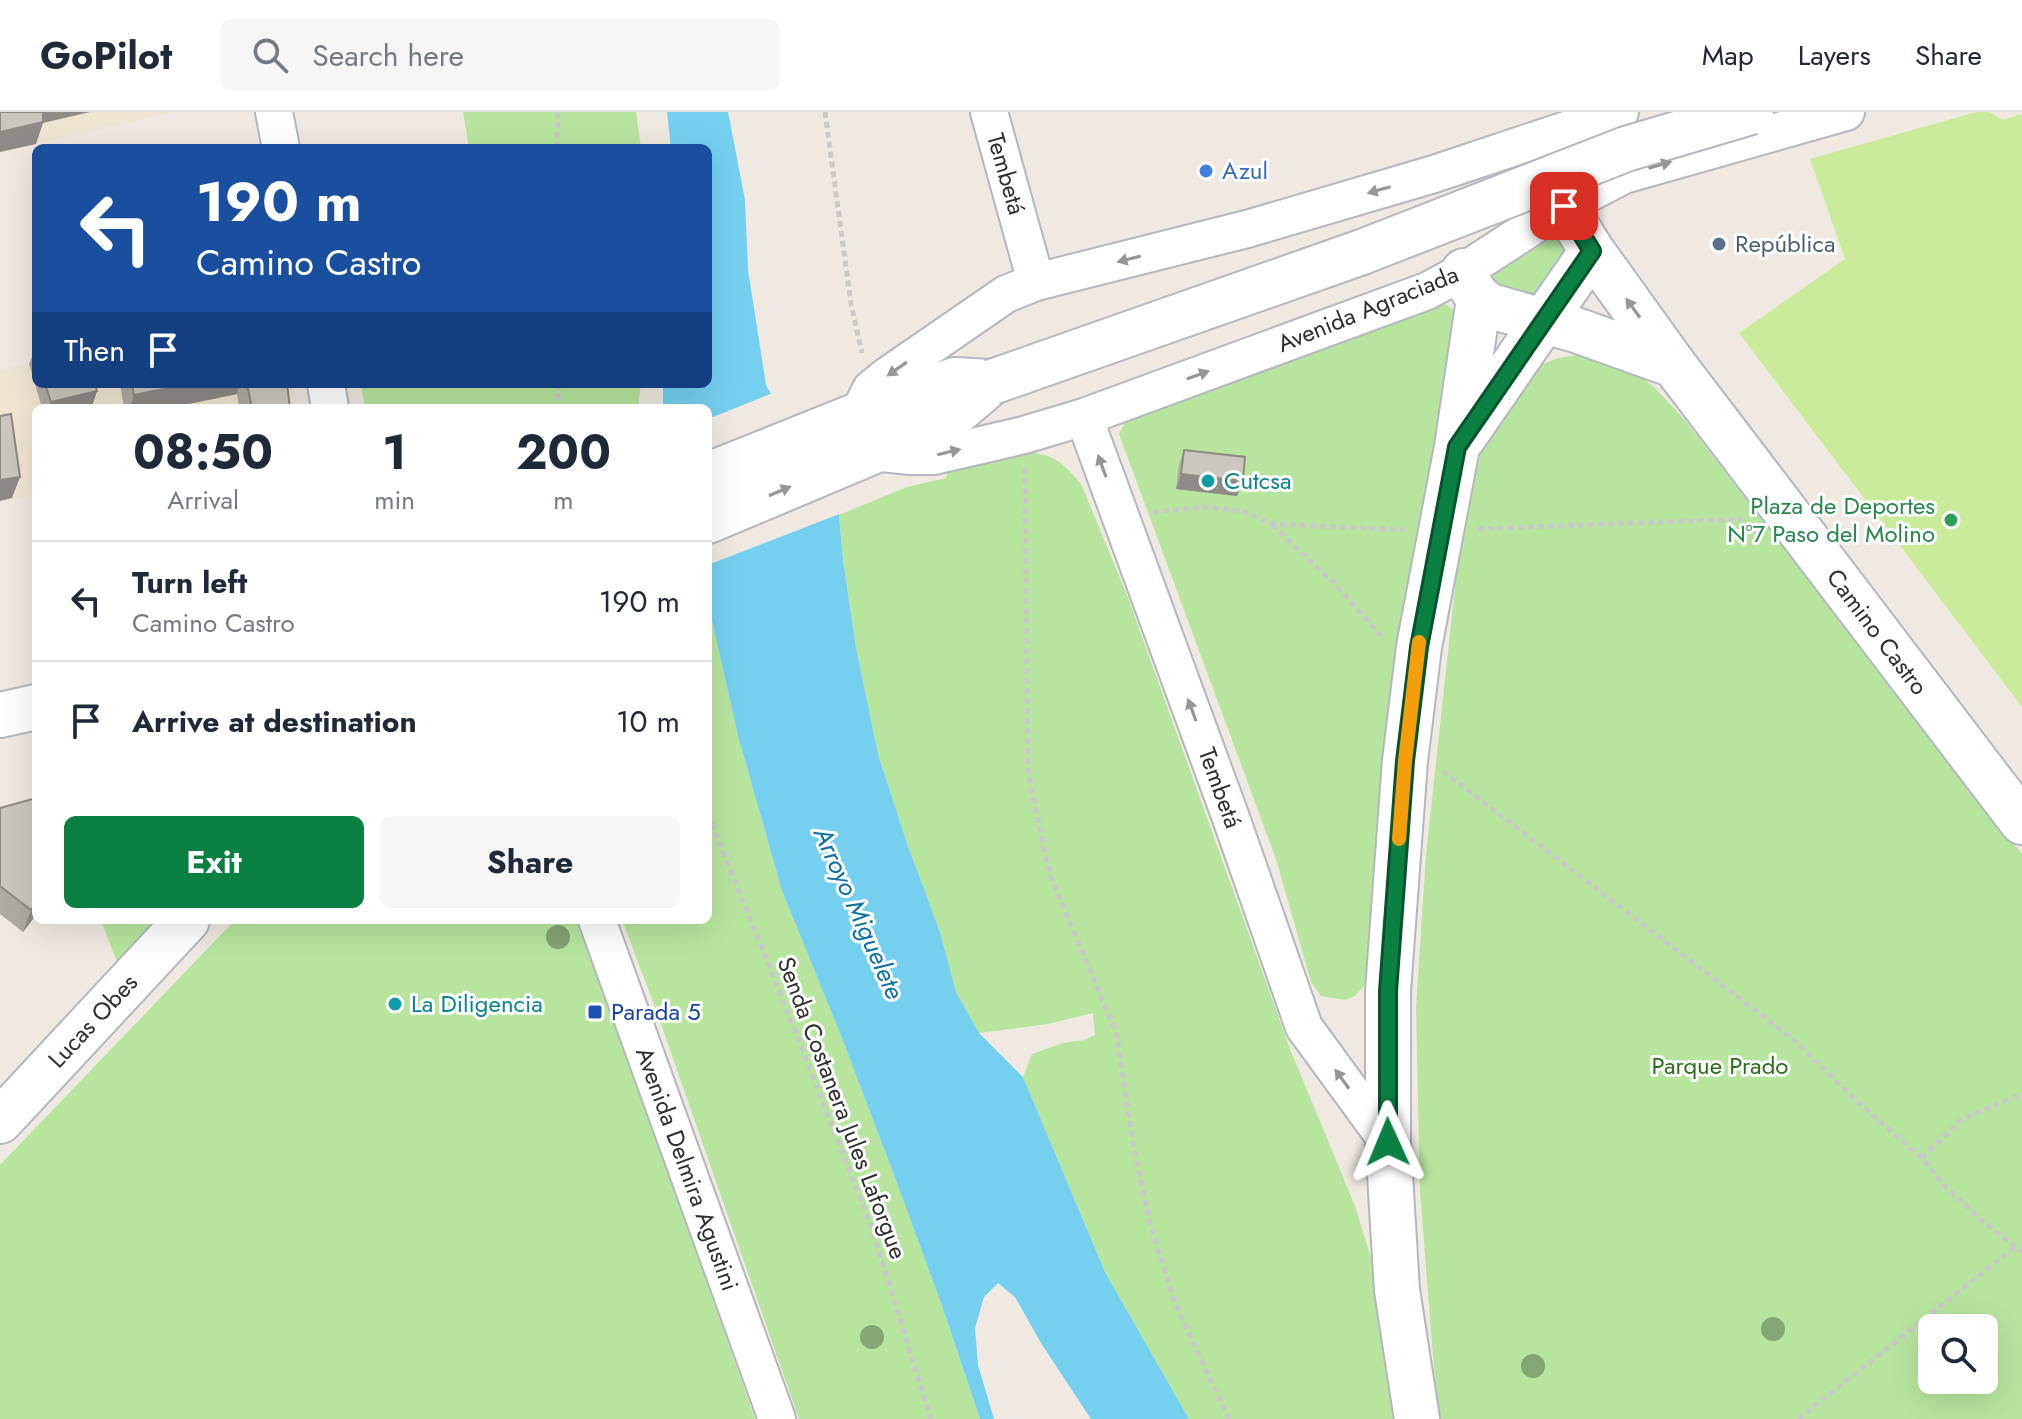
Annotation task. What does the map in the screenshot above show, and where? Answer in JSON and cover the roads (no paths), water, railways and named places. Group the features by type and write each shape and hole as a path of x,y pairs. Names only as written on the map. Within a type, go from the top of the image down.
{"street":[{"path":"274,112 280,144"},
{"name":"Tembetá","path":"989,112 1036,282"},
{"name":"Avenida Agraciada","path":"712,518 867,419 887,376 1006,294 1036,282 1247,229 1434,174 1530,126 1620,112"},
{"name":"Avenida Agraciada","path":"712,474 867,419 955,380 992,382 1362,252 1626,149 1751,112"},
{"name":"Avenida Agraciada","path":"867,419 911,456 934,456 1084,417 1427,291 1471,285 1564,206 1624,175 1846,112"},
{"name":"Camino Castro","path":"1530,126 1564,206 1592,251 1674,365 2022,822"},
{"path":"1417,1419 1397,1290 1388,1142 1388,991 1407,743 1426,604 1457,447 1471,285 1434,174"},
{"path":"1457,447 1592,251"},
{"path":"1471,285 1490,306 1576,330 1674,365"},
{"name":"Tembetá","path":"1084,417 1304,1027 1388,1142"},
{"path":"0,715 32,708"},
{"name":"Lucas Obes","path":"0,1121 183,924"},
{"name":"Avenida Delmira Agustini","path":"598,924 777,1419"}],"water":[{"name":"Arroyo Miguelete","path":"667,112 728,112 745,200 748,270 766,385 839,515 856,647 878,754 940,932 956,992 979,1033 1023,1077 1105,1272 1189,1419 1091,1419 1015,1297 998,1283 984,1297 975,1328 978,1365 994,1419 980,1419 894,1175 782,891 738,736 712,620 712,404 663,404 663,388 712,388 712,144 671,144"}],"place":[{"name":"Azul","path":"1206,171"},
{"name":"República","path":"1719,244"},
{"name":"Cutcsa","path":"1208,481"},
{"name":"Plaza de Deportes Nº7 Paso del Molino","path":"1951,520"},
{"name":"La Diligencia","path":"395,1004"},
{"name":"Parada 5","path":"595,1012"}],"park label":[{"name":"Parque Prado","path":"1720,1066"}]}
